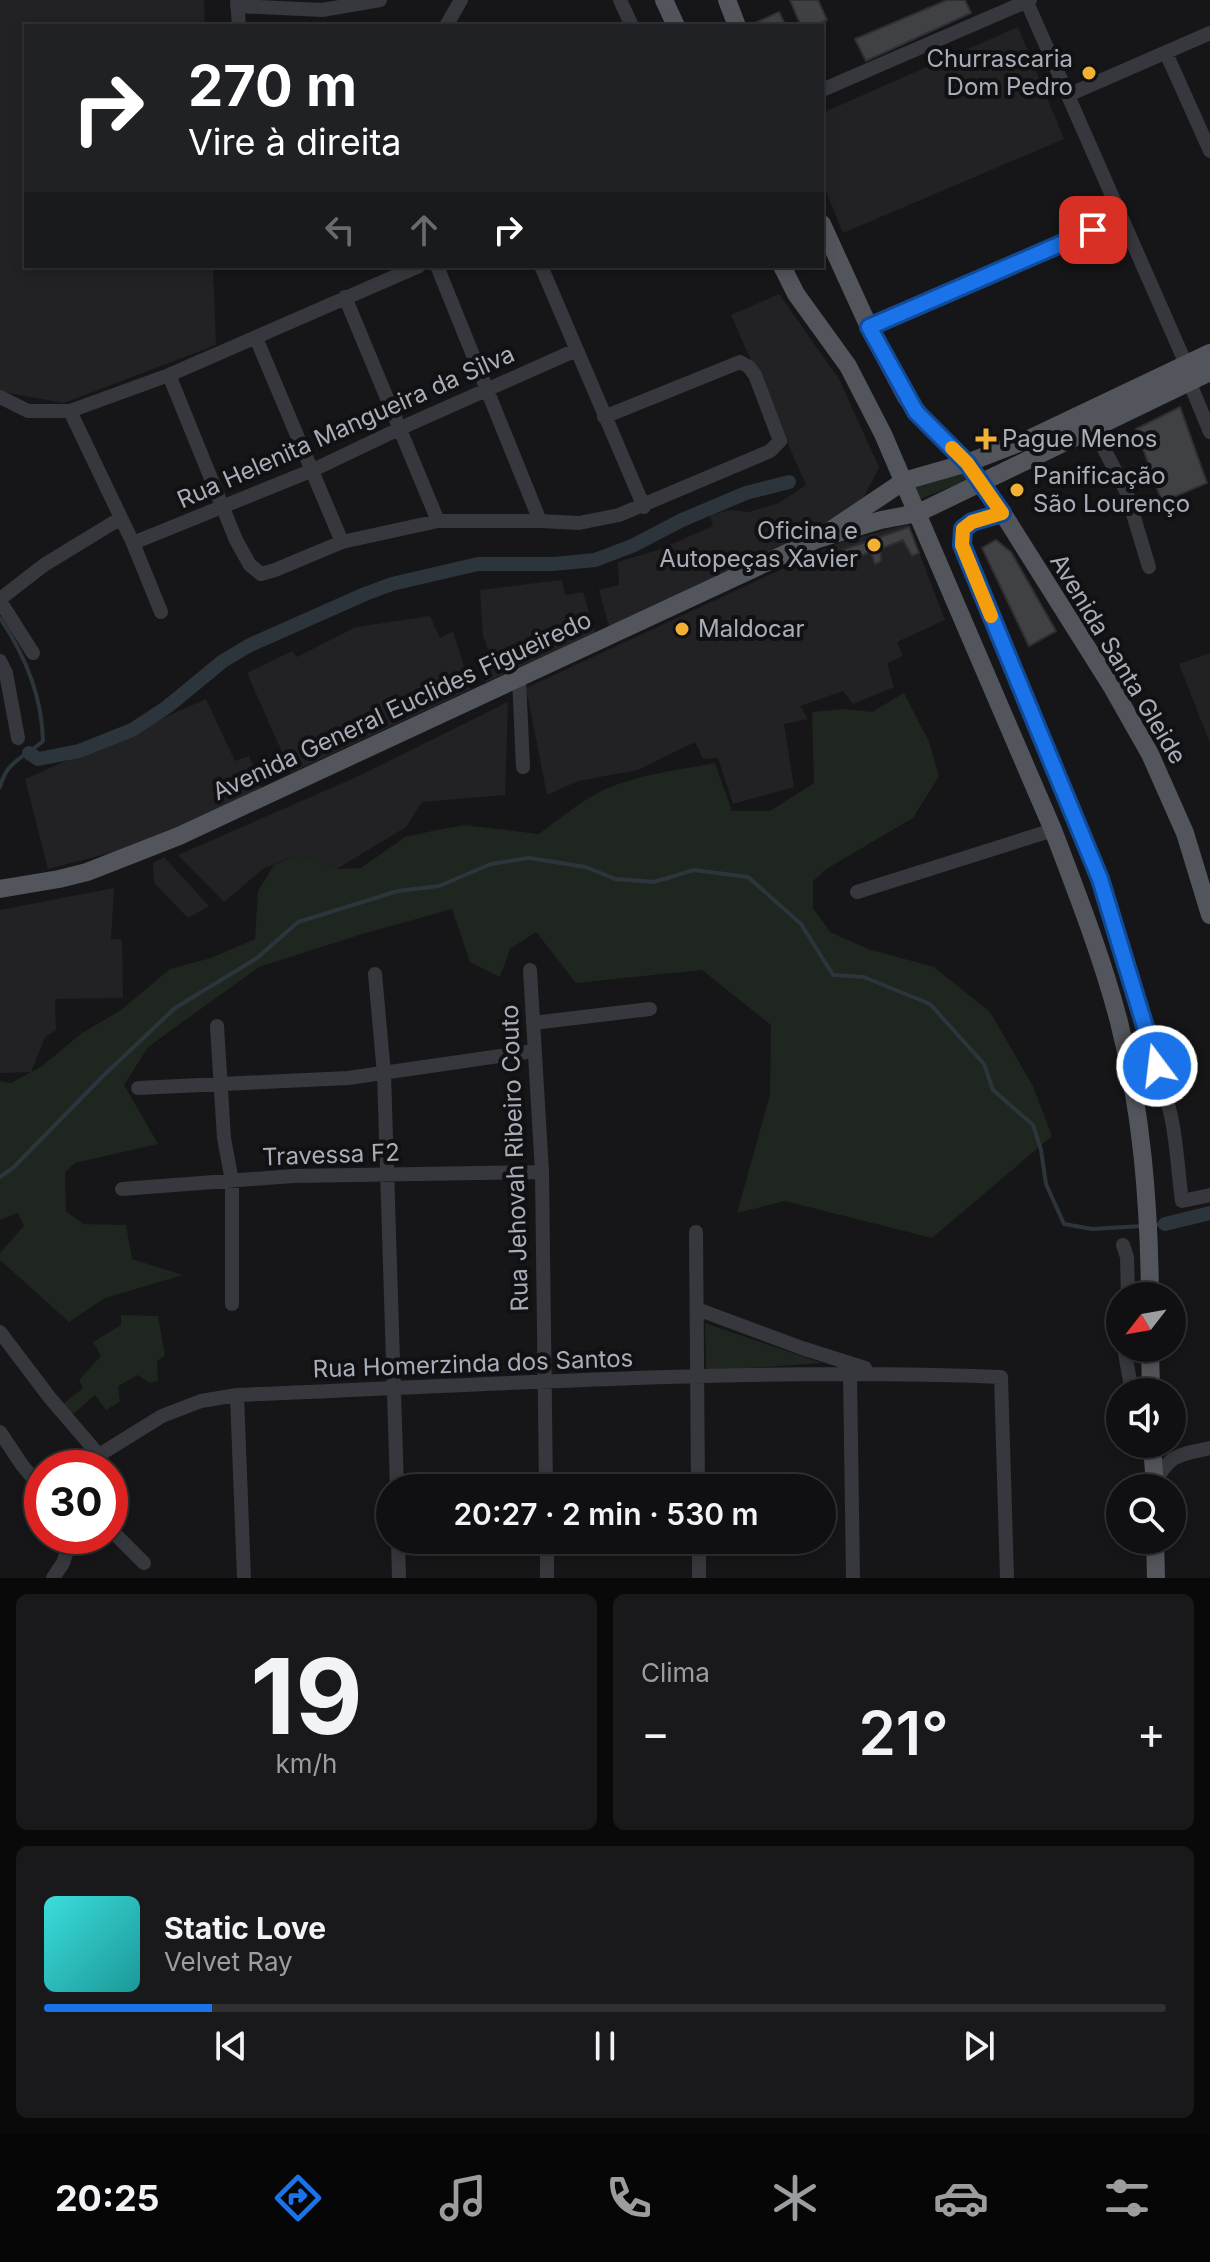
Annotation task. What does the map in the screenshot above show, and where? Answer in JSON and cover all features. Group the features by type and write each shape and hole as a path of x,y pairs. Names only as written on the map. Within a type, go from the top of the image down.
{"main road":[{"path":"664,0 675,24"},
{"path":"727,0 736,24"},
{"name":"Avenida Santa Gleide","path":"824,228 869,327 916,412 967,463 1002,513 1112,687 1150,754 1185,833 1210,915"},
{"path":"783,268 796,294 848,366 904,481 1053,830 1118,1021 1135,1099 1147,1200 1150,1282"},
{"path":"1188,373 1210,353"},
{"path":"1188,373 1210,372"},
{"name":"Avenida General Euclides Figueiredo","path":"0,889 59,879 134,856 815,540 881,520 918,513 1093,428 1188,373"},
{"name":"Avenida General Euclides Figueiredo","path":"815,540 904,481 967,463 1188,373"},
{"path":"1155,1554 1156,1578"}],"street":[{"path":"239,24 237,3 322,10 380,0"},
{"path":"447,24 461,0"},
{"path":"620,0 631,24"},
{"path":"824,89 1028,0 1188,373 1210,432"},
{"path":"1068,95 1210,33"},
{"path":"1166,53 1210,151"},
{"path":"869,327 1120,218"},
{"path":"0,397 28,411 70,411 169,375 414,268"},
{"path":"438,268 490,390 540,521"},
{"path":"542,268 644,507"},
{"path":"345,297 438,521"},
{"path":"256,338 342,542"},
{"name":"Rua Helenita Mangueira da Silva","path":"133,543 313,470 576,350"},
{"path":"169,375 243,555 261,574 342,542 438,521 579,523 619,515 770,451 778,444 779,435 755,375 745,364 737,363 604,417"},
{"path":"70,411 133,543 161,612"},
{"path":"1093,428 1126,491 1149,567"},
{"path":"1002,513 972,522 963,529 962,545 1100,879 1142,1012 1171,1119 1182,1201 1210,1195"},
{"path":"33,653 0,600 44,565 121,518"},
{"path":"0,661 6,673 18,738"},
{"path":"519,678 523,767"},
{"path":"857,892 1053,830"},
{"name":"Rua Jehovah Ribeiro Couto","path":"530,970 542,1172 546,1474"},
{"path":"375,974 384,1074 397,1474"},
{"path":"533,1023 650,1009"},
{"path":"217,1026 224,1138 232,1181 232,1304"},
{"path":"138,1088 348,1078 534,1051"},
{"name":"Travessa F2","path":"122,1189 340,1174 388,1176 542,1172"},
{"path":"696,1232 698,1474"},
{"path":"1123,1245 1127,1257 1128,1282"},
{"name":"Rua Homerzinda dos Santos","path":"697,1309 876,1372"},
{"path":"0,1332 89,1450"},
{"name":"Rua Homerzinda dos Santos","path":"112,1450 150,1423 182,1407 237,1395 876,1372 1001,1377 1007,1578"},
{"path":"850,1373 853,1578"},
{"path":"237,1395 244,1578"},
{"path":"0,1432 24,1467"},
{"path":"1160,1474 1165,1464 1179,1455 1210,1448"},
{"path":"128,1547 144,1563"},
{"path":"53,1578 66,1554"},
{"path":"398,1554 399,1578"},
{"path":"547,1554 547,1578"},
{"path":"699,1554 699,1578"}],"shaded area":[{"path":"0,0 204,0 205,24 24,24 24,268 213,268 216,345 64,403 0,390"},
{"path":"1018,27 1064,139 843,233 824,187 824,112"},
{"path":"779,294 839,379 879,467 864,497 814,537 610,630 599,590 619,585 618,562 658,550 713,526 710,515 731,510 749,512 779,503 806,485 731,315"},
{"path":"963,470 968,480 918,500 911,486"},
{"path":"908,524 945,620 897,642 903,656 887,663 894,687 853,704 843,691 800,706 808,719 784,724 794,787 733,804 718,758 703,759 695,742 638,770 578,781 547,795 526,688 836,544"},
{"path":"562,580 565,595 583,592 596,635 486,682 477,657 489,651 483,636 480,590"},
{"path":"430,616 440,638 453,631 471,689 291,773 247,673 292,651 297,657 356,627"},
{"path":"1210,653 1210,743 1179,664"},
{"path":"904,693 929,742 939,776 913,818 828,868 813,881 813,908 830,932 868,949 934,967 990,1012 1033,1086 1052,1136 932,1238 785,1201 737,1213 770,1095 771,1025 702,970 576,983 536,932 510,949 500,977 470,962 452,909 259,967 148,1047 124,1085 158,1144 75,1163 65,1172 66,1211 83,1224 126,1225 132,1259 183,1275 105,1298 69,1322 0,1260 0,1253 24,1226 18,1213 0,1220 0,1081 11,1083 42,1066 82,1033 121,1010 170,969 211,958 255,939 258,891 274,865 299,855 337,869 361,868 405,837 464,825 539,834 606,789 646,776 715,763 732,811 770,811 814,783 812,712 842,709 872,712"},
{"path":"206,699 235,761 249,756 262,789 145,844 48,869 25,779"},
{"path":"508,702 505,795 422,802 406,827 337,869 299,855 264,868 224,902 178,855 361,775"},
{"path":"164,857 209,906 188,918 154,883 153,863"},
{"path":"114,888 111,939 122,940 123,998 55,999 56,1030 45,1037 31,1072 0,1073 0,910"},
{"path":"121,1315 158,1316 165,1356 157,1361 158,1381 150,1383 138,1375 118,1386 120,1402 106,1410 95,1395 72,1415 63,1404 83,1388 79,1380 101,1356 93,1342 121,1325"},
{"path":"705,1323 822,1363 706,1371"}],"building":[{"path":"790,0 818,0 827,20 818,24 800,24"},
{"path":"947,0 965,0 971,13 866,61 855,39"},
{"path":"779,12 785,24 758,24"},
{"path":"1180,407 1207,483 1162,502 1136,429"},
{"name":"Oficina e Autopeças Xavier","path":"909,527 919,553 912,556 903,540 880,549 881,561 875,564 871,552 840,562 837,552"},
{"path":"996,540 1011,552 1056,631 1029,646 982,548"}],"waterway":[{"path":"29,753 38,759 79,751 132,730 167,707 223,661 250,645 392,584 478,564 553,564 595,560 746,493 789,482"},
{"path":"0,618 17,646 36,692 43,741 12,765 0,787"},
{"path":"0,1177 13,1168 175,1008 257,958 298,922 398,891 439,886 491,864 529,858 586,867 615,879 654,882 694,870 748,877 801,924 833,975 864,977 930,1004 984,1064 993,1090 1033,1125 1041,1150 1046,1184 1064,1224 1092,1229 1143,1226"},
{"path":"1165,1224 1210,1213"},
{"path":"1152,1225 1165,1224"}],"slow traffic":[{"path":"952,448 967,463 1002,513 972,522 963,529 962,545 991,616"}],"place":[{"name":"Churrascaria Dom Pedro","path":"1089,73"},
{"name":"Pague Menos","path":"986,439"},
{"name":"Panificação São Lourenço","path":"1017,490"},
{"name":"Oficina e Autopeças Xavier","path":"874,545"},
{"name":"Maldocar","path":"682,629"}],"route":[{"path":"1093,230 869,327 916,412 967,463 1002,513 972,522 963,529 962,545 1100,879 1157,1066"}]}
